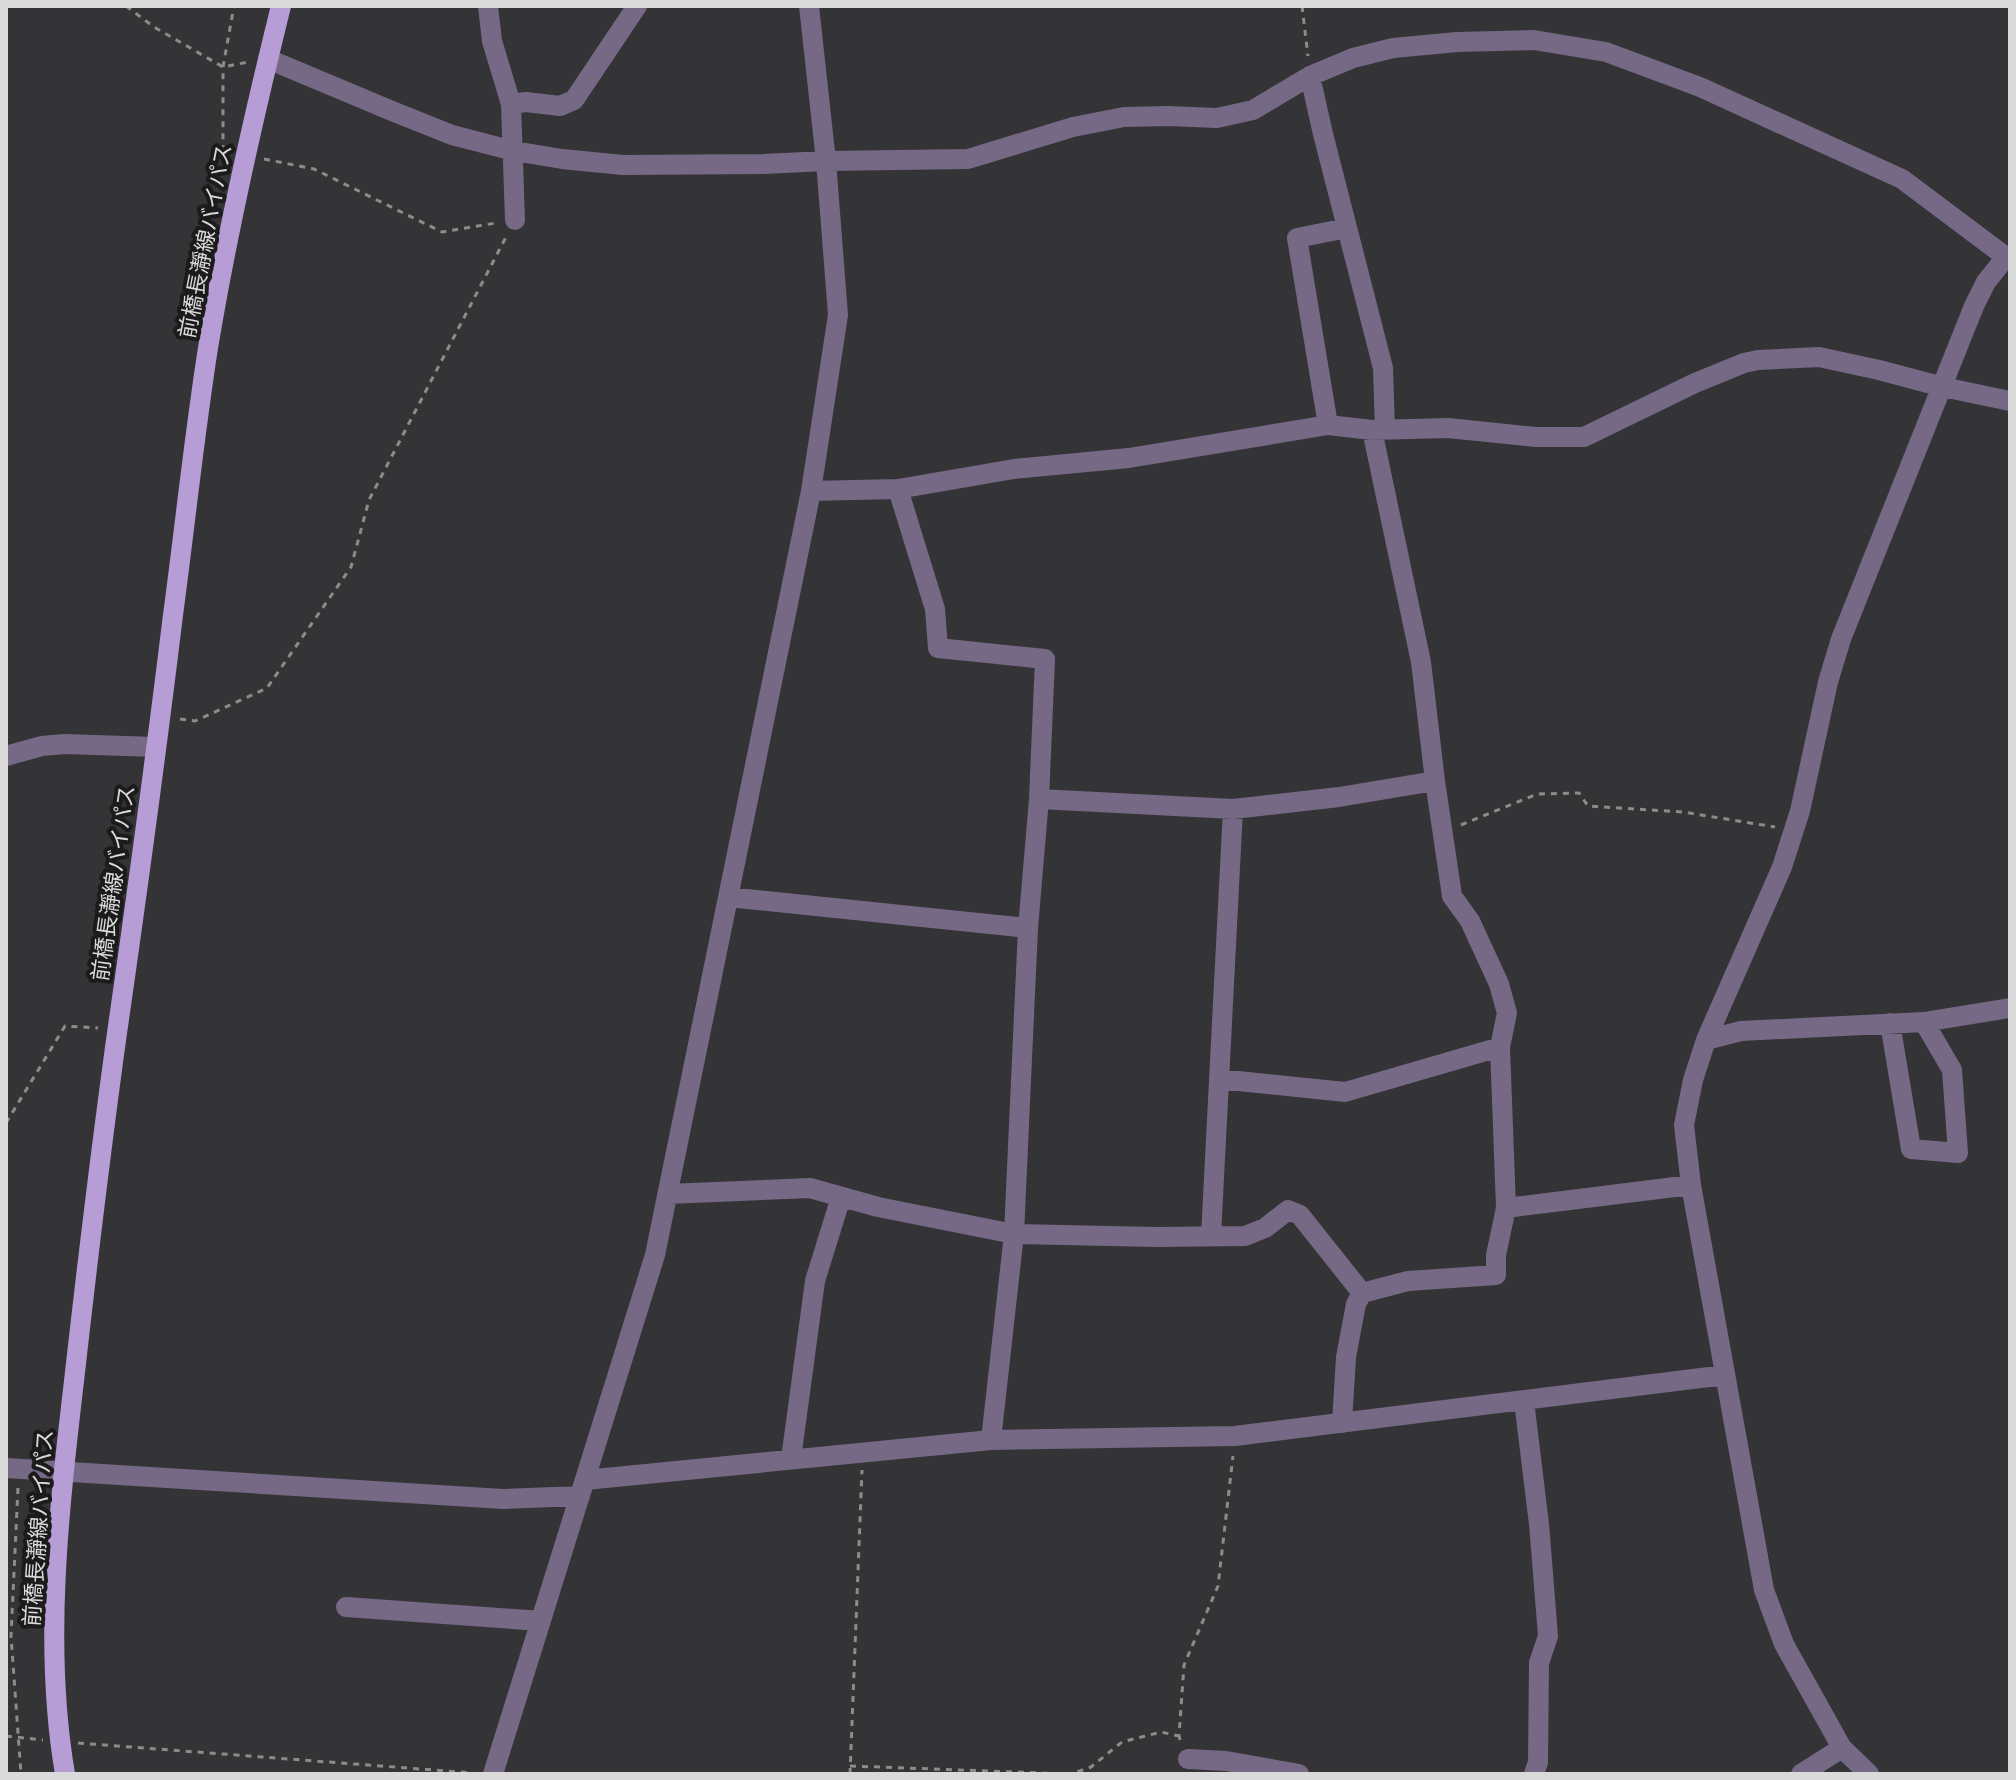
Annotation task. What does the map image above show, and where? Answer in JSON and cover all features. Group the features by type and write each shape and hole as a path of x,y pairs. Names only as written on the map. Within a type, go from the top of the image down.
{"main road":[{"name":"前橋長瀞線バイパス","path":"65,1774 59,1741 55,1594 63,1472 96,1181 161,716 204,377 225,256 281,6"}],"street":[{"path":"488,6 492,41 511,104 515,220"},
{"path":"511,104 526,102 560,106 574,100 637,6"},
{"path":"493,1774 655,1255 811,491 838,315 826,161 809,6"},
{"path":"268,59 452,135 514,151 623,165 763,164 968,159 1063,129 1124,117 1217,118 1253,110 1310,76 1353,58 1393,48 1534,40 1606,52 1700,87 1902,179 2008,256 1986,282 1974,306 1841,639 1794,830 1782,867 1706,1040 1693,1080 1684,1125 1691,1185 1764,1590 1784,1644 1842,1748 1869,1774"},
{"path":"1310,76 1383,368 1378,430 1421,662 1452,896 1470,921 1499,984 1507,1013 1500,1047 1506,1208 1496,1255 1496,1275 1408,1281 1362,1293 1356,1304 1346,1357 1342,1423"},
{"path":"1328,425 1297,238 1347,228"},
{"path":"811,491 898,489 1014,469 1129,458 1328,425 1378,430 1448,428 1536,437 1584,437 1695,383 1758,360 1819,357 2010,401"},
{"path":"898,489 935,609 938,648 1045,659 1039,799 1028,928 1014,1234 991,1440"},
{"path":"6,756 42,746 64,744 156,747"},
{"path":"1039,799 1233,809 1339,797 1435,781"},
{"path":"1211,1236 1233,809"},
{"path":"728,897 1028,928"},
{"path":"1706,1040 1741,1031 1924,1022 2010,1008"},
{"path":"1890,1023 1911,1149 1958,1153 1952,1070 1924,1022"},
{"path":"1219,1079 1345,1092 1500,1047"},
{"path":"1506,1208 1691,1185"},
{"path":"667,1194 810,1188 878,1207 1014,1234 1245,1236 1265,1228 1288,1210 1300,1215 1362,1293"},
{"path":"791,1459 815,1281 841,1197"},
{"path":"12,1468 503,1499 791,1459 991,1440 1235,1436 1725,1375"},
{"path":"1524,1401 1539,1524 1548,1636 1539,1663 1538,1762 1534,1774"},
{"path":"346,1607 541,1621"},
{"path":"1801,1774 1842,1748"},
{"path":"1188,1759 1226,1761 1299,1774"}],"path":[{"path":"126,6 154,27 223,67 268,59"},
{"path":"234,6 223,67 223,148 314,169 442,232 515,220"},
{"path":"1302,6 1310,76"},
{"path":"161,716 195,721 267,688 351,567 369,500 515,220"},
{"path":"1442,832 1537,794 1579,793 1588,806 1683,812 1794,830"},
{"path":"6,1123 65,1026 118,1029"},
{"path":"6,1112 13,1111"},
{"path":"1188,1759 1179,1736 1184,1665 1218,1586 1235,1436"},
{"path":"850,1774 863,1452"},
{"path":"12,1468 11,1636 21,1774"},
{"path":"850,1766 1071,1774 1091,1767 1122,1742 1161,1732 1179,1736"},
{"path":"6,1736 493,1774"}]}
